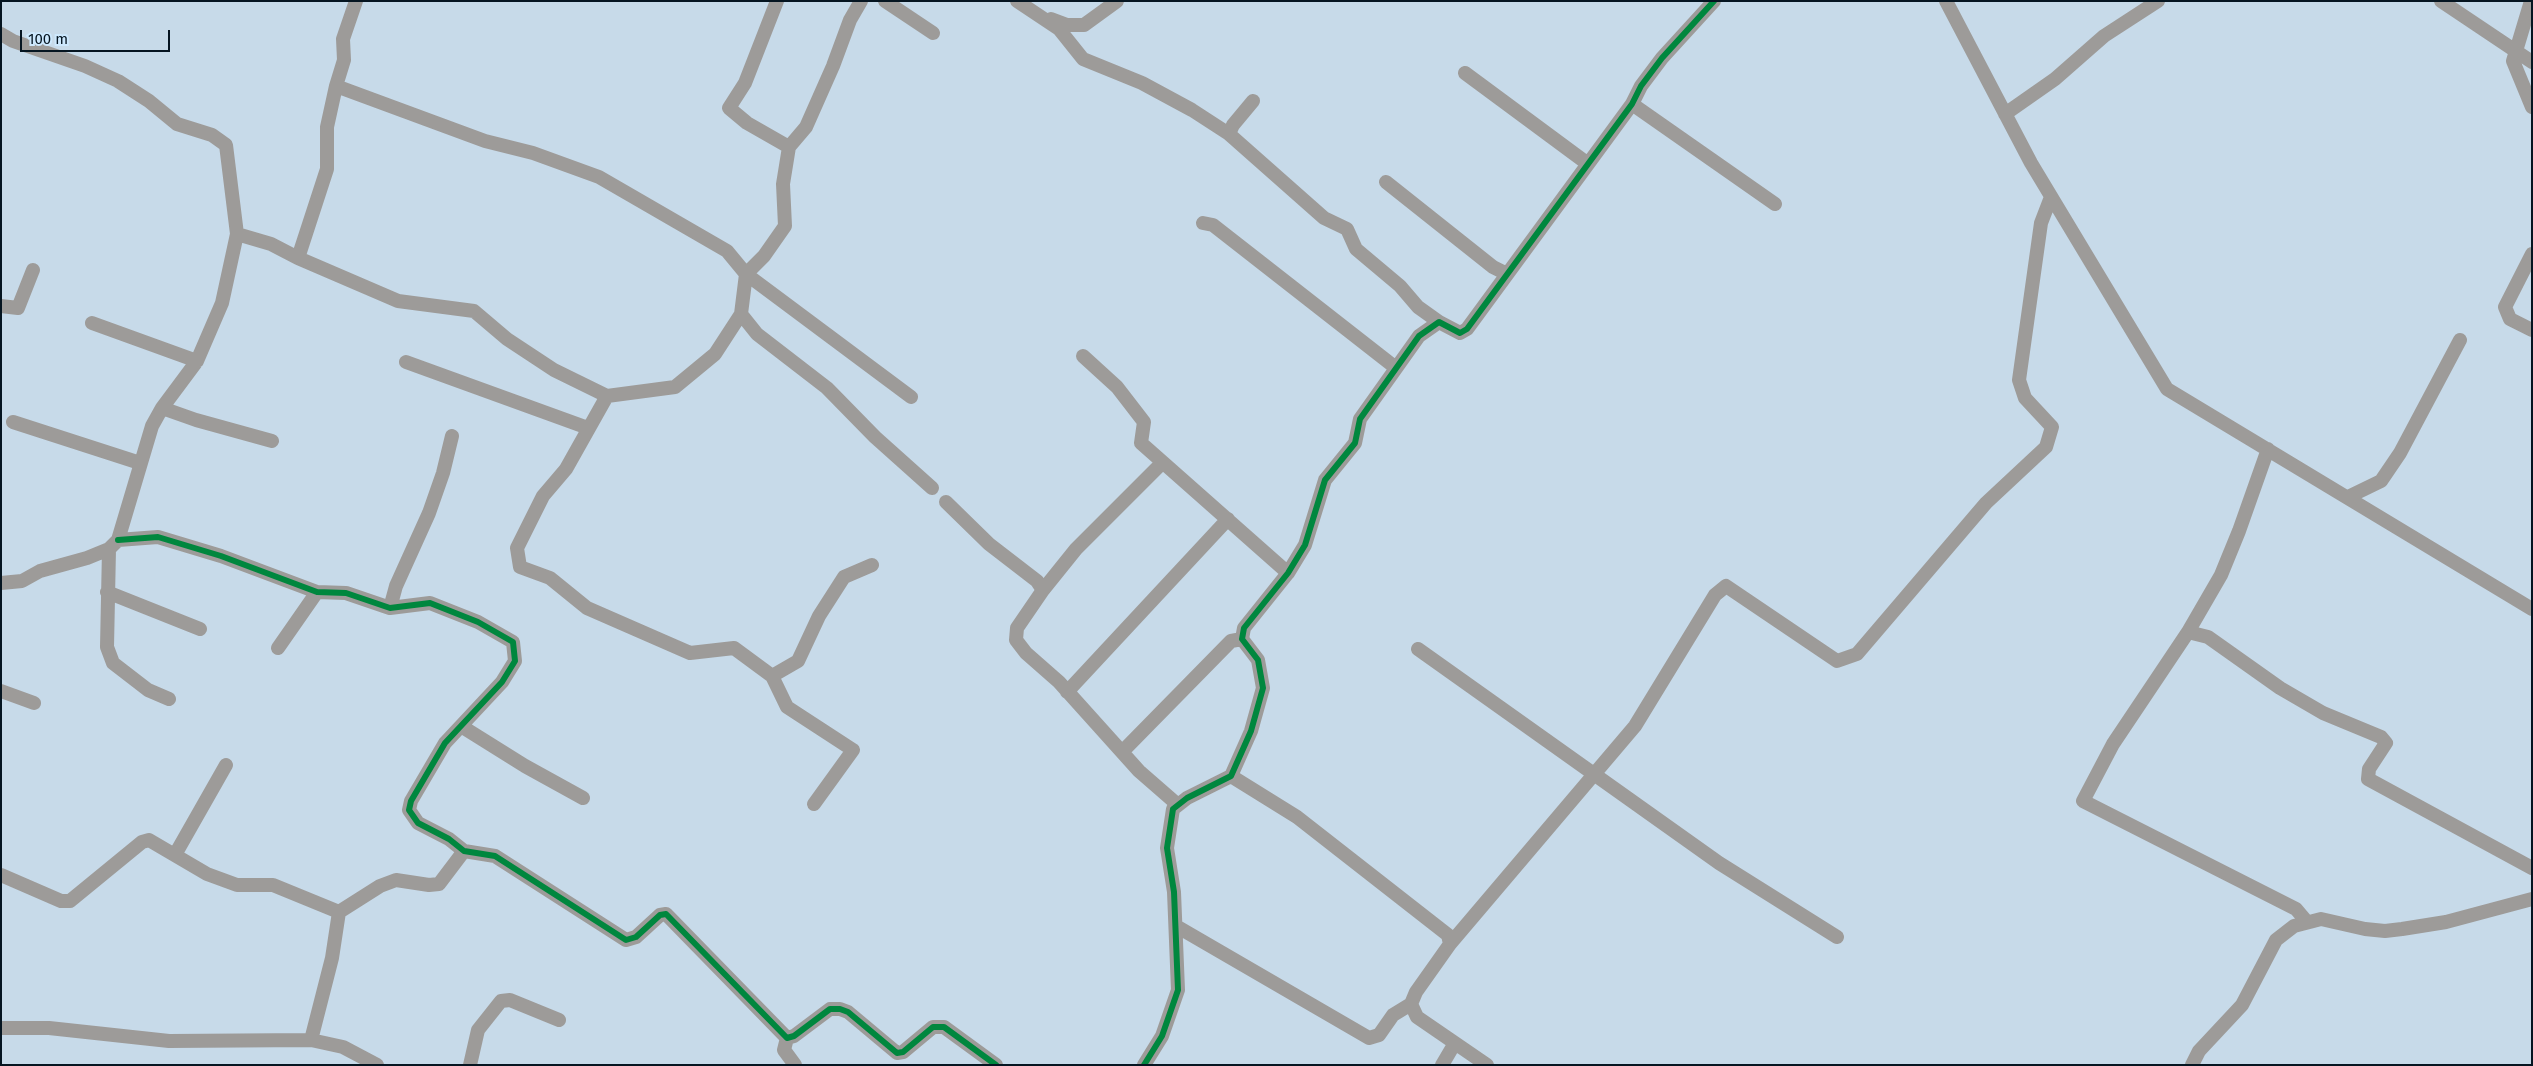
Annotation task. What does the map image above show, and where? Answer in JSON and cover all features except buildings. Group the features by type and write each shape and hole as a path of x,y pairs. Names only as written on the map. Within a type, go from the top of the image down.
{"street":[{"path":"298,258 327,169 327,127 344,60 343,39 356,1"},
{"path":"778,1 744,83 729,108 747,123 788,147"},
{"path":"237,234 271,244 298,258 398,301 474,312 507,339 554,370 607,396 675,387 714,354 741,314 746,274 764,256 785,226 783,184 788,147 806,127 833,66 850,20 861,1"},
{"path":"885,1 934,33"},
{"path":"1017,1 1059,29 1083,59 1142,82 1192,110 1229,134 1324,218 1347,229 1356,249 1400,286 1418,308 1460,333 1467,329 1632,104 1641,86 1662,58 1714,1"},
{"path":"1043,17 1067,24 1084,25 1117,1"},
{"path":"1946,1 2051,197 2167,389 2532,609"},
{"path":"2006,114 2054,79 2104,36 2158,1"},
{"path":"2442,1 2532,62"},
{"path":"2531,1 2513,61 2532,106"},
{"path":"1,34 13,41 85,66 118,81 149,101 177,124 212,135 226,145 237,234 222,303 197,361 162,408 152,426 114,544 107,592 107,647 113,663 148,690 169,699"},
{"path":"1465,73 1588,164"},
{"path":"336,86 485,141 533,153 599,177 727,251 746,274 911,397"},
{"path":"1229,134 1234,125 1254,102"},
{"path":"1632,104 1775,204"},
{"path":"1386,182 1494,267 1507,274"},
{"path":"1176,926 1369,1038 1379,1035 1393,1015 1411,1004 1416,992 1450,944 1635,726 1715,595 1726,586 1837,661 1857,654 1986,503 2046,447 2052,427 2025,398 2019,380 2041,223 2051,197"},
{"path":"1202,223 1213,225 1396,368"},
{"path":"2532,254 2505,308 2510,319 2532,330"},
{"path":"1,306 18,308 33,270"},
{"path":"741,314 757,334 827,388 875,437 932,488"},
{"path":"1144,1065 1162,1036 1178,990 1174,892 1167,848 1173,809 1231,776 1251,731 1263,688 1258,660 1242,639 1244,628 1288,573 1305,545 1325,480 1356,443 1360,419 1419,336 1439,322"},
{"path":"92,323 197,361"},
{"path":"2348,497 2381,481 2400,453 2460,340"},
{"path":"1083,356 1117,387 1144,422 1141,443 1288,573"},
{"path":"406,362 588,428"},
{"path":"607,396 566,469 543,496 517,548 520,567 550,578 587,608 690,654 734,648 772,676 787,707 854,750 814,804"},
{"path":"162,408 196,420 272,441"},
{"path":"13,422 140,463"},
{"path":"390,608 396,586 429,513 443,473 452,436"},
{"path":"2268,449 2239,532 2221,575 2188,632 2113,744 2083,801 2296,909 2307,922"},
{"path":"1162,462 1076,549 1043,590 1017,628 1016,640 1026,654 1068,692 1139,771 1178,805"},
{"path":"946,502 989,544 1037,581 1043,590"},
{"path":"1068,692 1228,519"},
{"path":"1,583 22,581 40,571 87,558 114,544 158,537 221,556 317,592 346,593 390,608 430,603 478,622 512,642 515,661 502,682 445,743 410,801 409,810 418,823 448,838 464,851 495,856 626,940 636,937 660,915 666,914 787,1038"},
{"path":"772,676 798,661 819,616 844,577 872,565"},
{"path":"107,592 200,629"},
{"path":"278,648 317,592"},
{"path":"2188,632 2208,638 2280,688 2323,713 2381,737 2386,744 2369,769 2368,779 2532,868"},
{"path":"1122,752 1230,641 1242,639"},
{"path":"1418,649 1592,775 1719,863 1837,937"},
{"path":"1,691 34,703"},
{"path":"461,726 525,766 583,798"},
{"path":"176,854 226,765"},
{"path":"1231,776 1297,817 1420,916 1448,935 1450,944"},
{"path":"1,875 62,901 70,901 142,842 149,840 176,854 207,874 237,885 273,885 339,912"},
{"path":"311,1040 332,958 339,912 380,886 396,880 429,885 439,884 464,851"},
{"path":"2192,1065 2199,1051 2242,1005 2276,940 2294,926 2321,919 2366,929 2384,931 2402,929 2446,922 2532,899"},
{"path":"470,1065 478,1030 501,1001 510,1000 559,1020"},
{"path":"1411,1004 1417,1017 1487,1065"},
{"path":"787,1038 794,1036 830,1008 840,1009 848,1012 897,1053 903,1052 934,1027 944,1027 996,1065"},
{"path":"1,1028 49,1028 169,1041 311,1040 343,1047 377,1065"},
{"path":"787,1038 784,1050 795,1065"},
{"path":"1442,1065 1455,1043"}],"cycle path":[{"path":"1144,1065 1162,1036 1178,990 1174,892 1167,848 1173,809 1187,798 1231,776 1251,731 1263,688 1258,660 1242,639 1244,628 1288,573 1305,545 1325,480 1355,443 1360,419 1419,336 1439,322 1460,333 1467,329 1632,104 1641,86 1662,58 1714,1"},
{"path":"118,540 158,537 221,556 317,592 346,593 390,608 430,603 478,622 513,642 515,661 502,682 445,743 411,801 409,810 418,823 449,839 464,851 495,856 626,940 636,937 660,915 666,914 787,1038 794,1036 830,1009 840,1009 848,1012 897,1053 903,1052 933,1027 944,1027 996,1065"}]}
